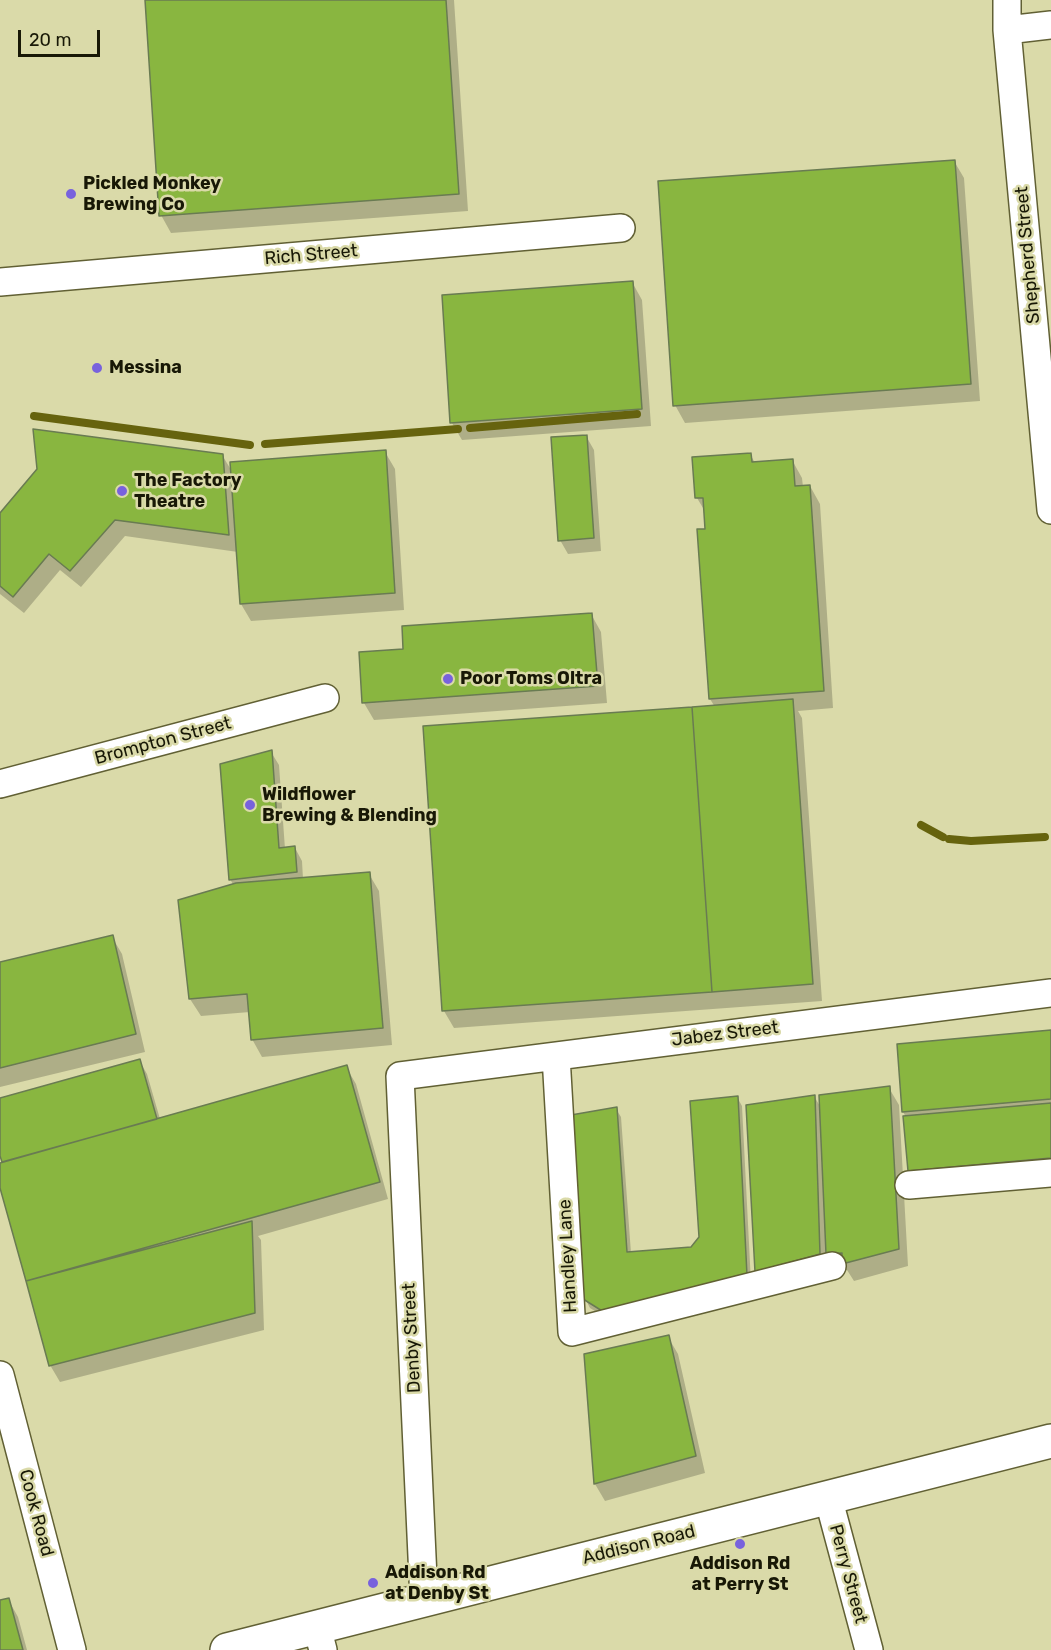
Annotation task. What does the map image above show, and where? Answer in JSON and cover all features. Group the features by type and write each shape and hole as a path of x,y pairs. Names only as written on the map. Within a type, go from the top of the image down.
{"main road":[{"name":"Addison Road","path":"227,1650 320,1638 424,1600 1051,1441"}],"street":[{"name":"Shepherd Street","path":"1007,0 1007,30 1051,510"},
{"path":"1007,30 1051,25"},
{"name":"Rich Street","path":"0,282 621,228"},
{"name":"Brompton Street","path":"0,784 325,698"},
{"name":"Jabez Street","path":"400,1076 1051,993"},
{"name":"Handley Lane","path":"556,1056 572,1332 832,1266"},
{"name":"Denby Street","path":"400,1076 424,1600"},
{"path":"909,1185 1051,1173"},
{"name":"Cook Road","path":"0,1375 72,1650"},
{"name":"Perry Street","path":"828,1497 869,1650"}],"building":[{"path":"145,0 446,0 459,194 159,216"},
{"path":"955,160 971,384 673,406 658,181"},
{"path":"633,281 642,409 450,423 442,295"},
{"name":"The Factory Theatre","path":"33,429 223,454 229,535 115,520 70,571 49,554 13,597 0,586 0,513 37,469"},
{"path":"587,435 594,538 558,541 551,437"},
{"path":"386,450 395,593 240,604 230,462"},
{"path":"751,453 752,462 793,459 795,486 810,485 824,691 709,699 697,529 705,529 703,498 695,498 692,457"},
{"path":"592,613 598,686 362,703 359,652 403,649 402,626"},
{"path":"793,699 813,984 712,992 692,707"},
{"path":"692,707 712,992 442,1011 423,726"},
{"name":"Wildflower Brewing & Blending","path":"272,750 279,848 295,846 297,872 229,880 220,764"},
{"path":"370,872 383,1028 251,1040 247,994 189,999 178,900 236,883"},
{"path":"113,935 136,1034 0,1068 0,962"},
{"path":"1051,1030 1051,1099 902,1112 897,1044"},
{"path":"140,1059 157,1119 2,1162 0,1156 0,1098"},
{"path":"347,1065 380,1182 26,1281 0,1188 0,1163"},
{"path":"890,1086 899,1249 842,1264 842,1253 826,1254 819,1095"},
{"path":"815,1095 820,1254 755,1272 746,1105"},
{"path":"738,1096 747,1275 607,1314 583,1299 571,1115 617,1107 627,1252 691,1247 699,1237 690,1101"},
{"path":"1051,1103 1051,1158 908,1171 903,1116"},
{"path":"252,1221 255,1313 49,1366 26,1281"},
{"path":"669,1335 696,1456 594,1484 584,1354"},
{"path":"9,1598 23,1650 0,1650 0,1600"}],"waterway":[{"path":"470,428 637,414"},
{"path":"34,416 250,445"},
{"path":"265,444 458,429"},
{"path":"921,825 943,837"},
{"path":"949,839 971,841 1045,837"}],"place":[{"name":"Pickled Monkey Brewing Co","path":"71,194"},
{"name":"Messina","path":"97,368"},
{"name":"The Factory Theatre","path":"122,491"},
{"name":"Poor Toms Oltra","path":"448,679"},
{"name":"Wildflower Brewing & Blending","path":"250,805"},
{"name":"Addison Rd at Perry St","path":"740,1544"},
{"name":"Addison Rd at Denby St","path":"373,1583"}]}
